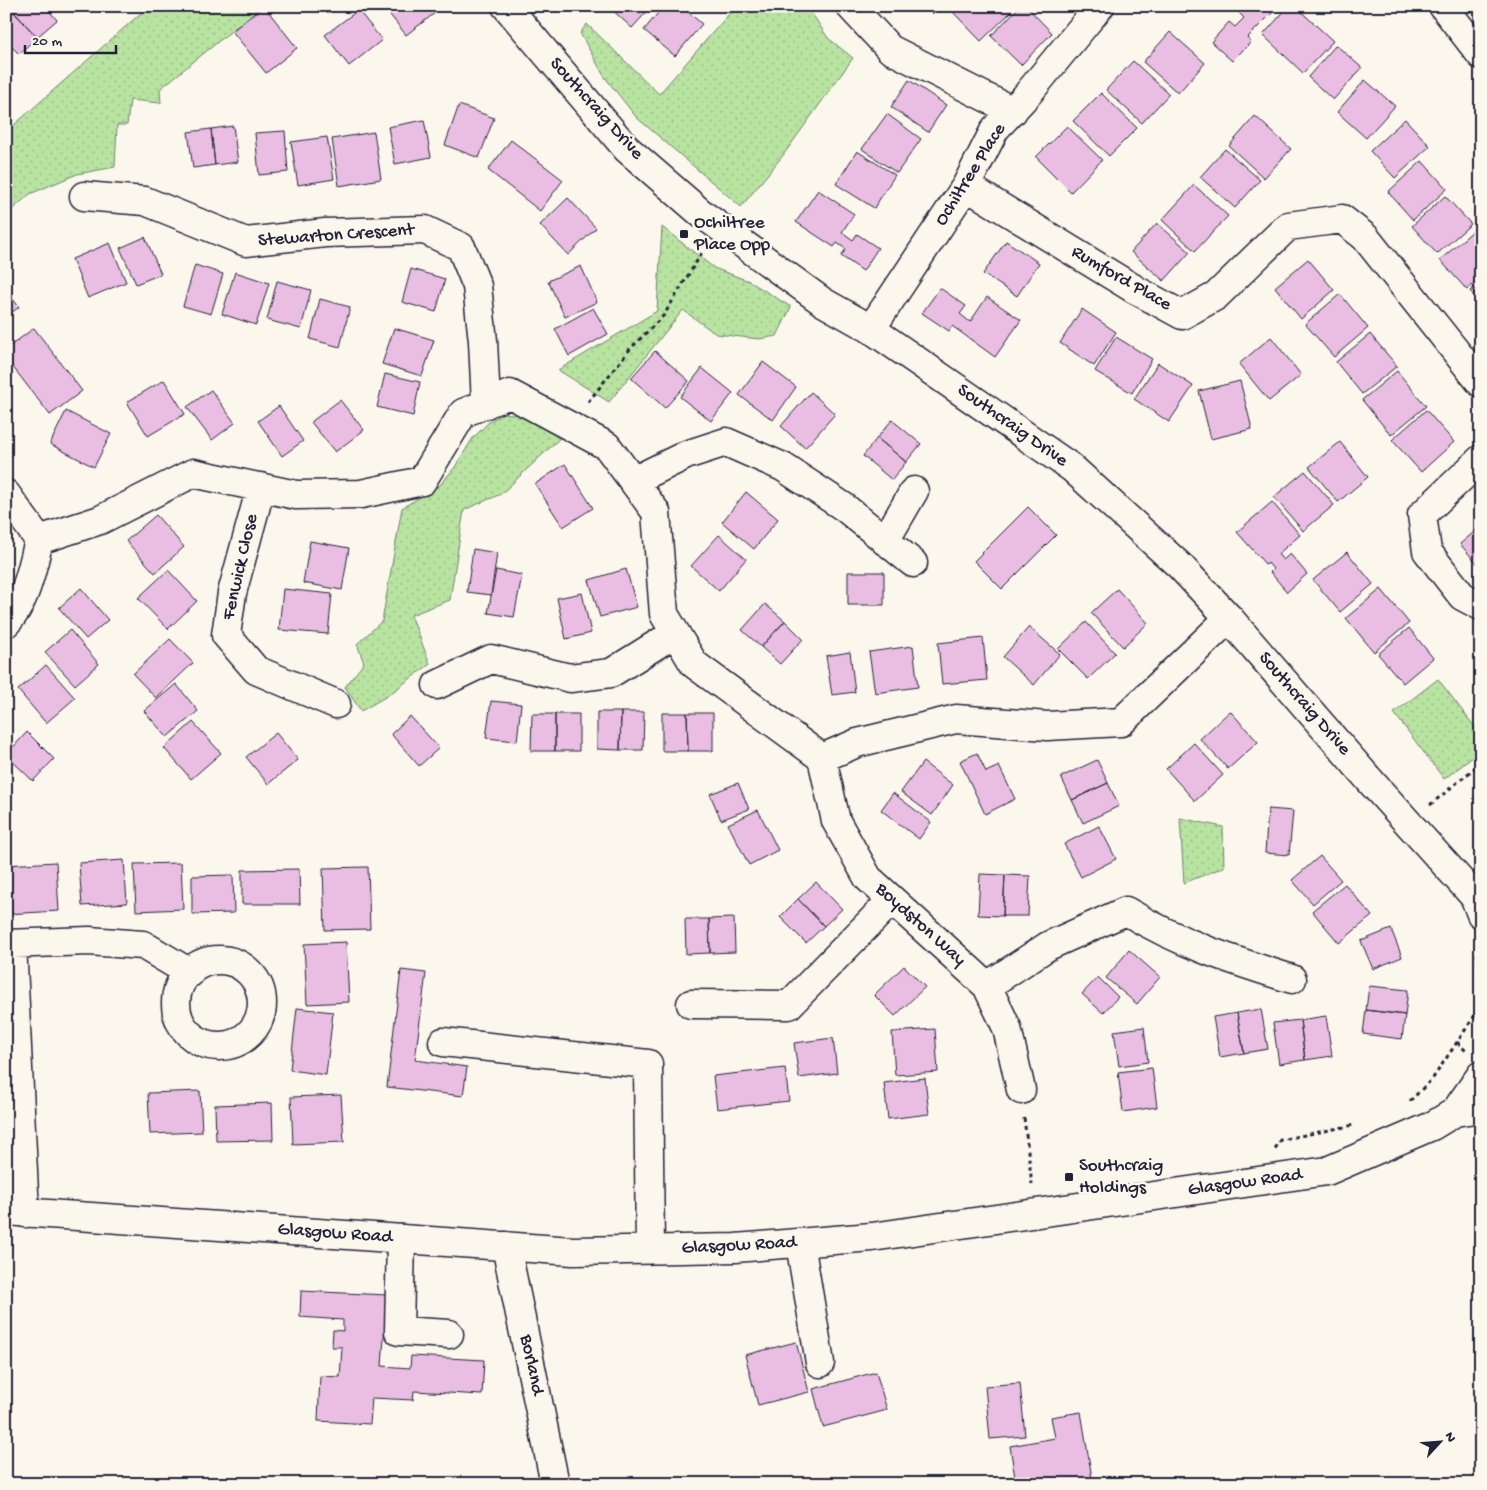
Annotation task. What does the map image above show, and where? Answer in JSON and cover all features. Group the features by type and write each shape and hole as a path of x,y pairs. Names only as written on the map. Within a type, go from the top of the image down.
{"street":[{"name":"Southcraig Drive","path":"506,6 627,149 719,227 823,302 871,328 1072,468 1180,566 1229,618 1478,903"},
{"path":"850,6 890,49 1013,111"},
{"name":"Ochiltree Place","path":"871,328 966,186 995,129 1013,111 1100,6"},
{"path":"1444,6 1481,55"},
{"name":"Rumford Place","path":"966,186 1136,290 1182,315 1216,296 1288,226 1342,219 1365,237 1481,383"},
{"name":"Stewarton Crescent","path":"84,196 144,201 246,242 325,233 425,230 460,247 477,286 483,341 486,404"},
{"path":"39,540 100,520 193,473 296,494 361,494 422,481 463,413 510,394 607,446 656,512 664,614 694,664 822,758 857,743 956,719 1046,726 1121,722 1229,618"},
{"path":"633,481 686,456 726,442 783,467 844,507 913,563"},
{"path":"1481,459 1422,515 1427,550 1462,596 1481,606"},
{"name":"Fenwick Close","path":"261,487 232,593 226,635 256,670 336,704"},
{"path":"885,541 914,491"},
{"path":"6,494 39,540 31,572 13,616 6,623"},
{"path":"437,685 491,659 570,678 611,673 675,633"},
{"name":"Boydston Way","path":"822,758 836,821 868,878 987,986 1007,1028 1021,1090"},
{"path":"691,1004 789,1005 892,901"},
{"path":"987,986 1048,946 1126,911 1162,933 1216,956 1292,979"},
{"path":"15,1212 9,944 89,941 142,945 190,973"},
{"path":"443,1042 648,1064 650,1249"},
{"name":"Glasgow Road","path":"15,1212 573,1251 735,1248 872,1238 1327,1171 1468,1110 1481,1075"},
{"path":"401,1239 399,1331 449,1334"},
{"path":"800,1243 820,1363"},
{"name":"Borland","path":"506,1246 555,1484"}],"path":[{"path":"571,427 596,390 630,349 664,315 686,276 719,227"},
{"path":"1408,823 1481,763"},
{"path":"1405,1106 1433,1078 1480,1008 1477,952 1481,950"},
{"path":"1021,1090 1035,1214"},
{"path":"1255,1181 1280,1140 1345,1128 1362,1122"}],"green space":[{"path":"149,6 262,6 160,89 161,103 130,100 127,125 117,125 115,167 77,174 30,194 6,215 6,132"},
{"path":"736,6 807,6 828,38 853,58 784,154 741,207 636,117 604,76 580,33 587,24 659,94"},
{"path":"662,227 714,268 749,281 791,307 777,336 759,339 716,334 683,310 609,402 558,370 657,311"},
{"path":"503,413 521,415 560,438 501,494 464,510 450,600 411,615 430,664 387,696 361,711 345,687 364,663 357,644 382,621 402,508 440,485 455,467 473,438 489,422"},
{"path":"1438,679 1481,735 1481,751 1444,779 1394,713"},
{"path":"1180,818 1223,827 1224,867 1184,883"}],"building":[{"path":"16,6 45,6 57,20 37,37 12,10"},
{"path":"70,6 84,6 76,13"},
{"path":"264,6 297,48 266,73 232,31"},
{"path":"383,6 430,6 435,13 406,35"},
{"path":"608,6 652,6 632,28"},
{"path":"664,6 681,6 702,24 675,56 644,30"},
{"path":"924,6 939,6 932,14"},
{"path":"953,6 1008,6 1012,11 981,41 950,9"},
{"path":"1020,6 1026,6 1052,33 1021,65 991,36"},
{"path":"1232,6 1279,6 1247,38 1251,42 1232,61 1211,42 1229,22 1235,27 1244,18"},
{"path":"1289,6 1295,6 1333,41 1303,73 1263,35"},
{"path":"12,10 37,37 19,54 6,41 6,15"},
{"path":"358,10 382,40 349,66 325,35"},
{"path":"1170,32 1205,63 1178,93 1143,62"},
{"path":"1336,45 1362,68 1333,100 1308,77"},
{"path":"1133,61 1169,94 1142,123 1106,90"},
{"path":"909,80 946,105 928,132 891,107"},
{"path":"1365,80 1395,106 1366,138 1337,112"},
{"path":"1101,93 1137,128 1109,156 1073,121"},
{"path":"459,105 494,118 479,158 445,145"},
{"path":"887,114 921,139 897,173 862,149"},
{"path":"1255,116 1291,149 1264,178 1229,146"},
{"path":"1405,119 1430,146 1395,178 1370,151"},
{"path":"424,120 431,157 395,164 388,127"},
{"path":"233,126 238,162 215,165 211,129"},
{"path":"1067,126 1102,160 1071,192 1036,157"},
{"path":"211,129 215,165 193,168 188,132"},
{"path":"285,131 288,172 259,175 255,133"},
{"path":"374,132 381,179 339,186 332,139"},
{"path":"327,137 334,179 298,185 291,142"},
{"path":"511,140 563,180 540,211 488,170"},
{"path":"1225,149 1260,180 1235,208 1200,177"},
{"path":"857,151 895,175 874,208 836,184"},
{"path":"1422,161 1447,189 1413,220 1388,192"},
{"path":"1194,185 1228,216 1195,251 1162,220"},
{"path":"818,190 854,214 842,232 853,240 857,234 878,248 863,271 841,256 846,249 837,243 834,247 796,222"},
{"path":"1445,196 1471,224 1437,254 1412,226"},
{"path":"568,198 596,228 568,255 540,225"},
{"path":"1157,223 1190,252 1164,281 1131,252"},
{"path":"1474,230 1481,237 1481,277 1467,290 1440,260"},
{"path":"145,237 161,274 136,284 120,248"},
{"path":"1006,241 1039,263 1017,296 983,274"},
{"path":"110,243 126,282 88,298 72,259"},
{"path":"1308,259 1334,290 1301,319 1275,287"},
{"path":"195,265 223,274 211,314 183,306"},
{"path":"581,266 597,302 565,317 548,281"},
{"path":"411,269 445,279 436,312 402,302"},
{"path":"235,272 269,283 256,325 222,314"},
{"path":"277,281 311,290 301,329 267,320"},
{"path":"1481,282 1481,304 1470,291"},
{"path":"940,288 966,306 960,314 970,322 987,297 1021,320 995,357 952,326 949,331 922,313"},
{"path":"6,290 19,307 6,317"},
{"path":"1340,294 1368,328 1334,357 1305,324"},
{"path":"320,299 350,307 340,347 310,339"},
{"path":"593,308 608,334 569,356 555,329"},
{"path":"1082,309 1116,332 1094,366 1060,343"},
{"path":"34,328 82,391 50,415 6,358 6,349"},
{"path":"394,328 434,340 422,376 382,364"},
{"path":"1370,334 1397,366 1362,394 1336,362"},
{"path":"1116,337 1152,359 1132,393 1095,371"},
{"path":"1271,337 1301,375 1269,401 1239,364"},
{"path":"655,351 689,381 665,408 631,378"},
{"path":"763,362 796,387 773,420 739,395"},
{"path":"1158,363 1193,386 1169,422 1134,399"},
{"path":"702,368 733,393 711,421 680,397"},
{"path":"1397,371 1426,406 1391,435 1362,400"},
{"path":"385,374 420,382 413,416 377,407"},
{"path":"164,380 185,414 148,436 127,402"},
{"path":"1240,381 1252,429 1211,439 1199,391"},
{"path":"211,390 235,423 212,440 187,407"},
{"path":"811,392 835,414 805,448 781,426"},
{"path":"340,400 364,430 335,452 311,422"},
{"path":"279,406 303,441 282,456 258,421"},
{"path":"1426,410 1454,442 1421,472 1392,440"},
{"path":"66,411 111,434 94,467 50,444"},
{"path":"892,420 921,444 906,462 877,438"},
{"path":"877,438 906,462 892,480 863,456"},
{"path":"1340,442 1368,477 1338,502 1309,467"},
{"path":"565,464 593,508 563,527 535,484"},
{"path":"1305,471 1334,505 1303,531 1274,497"},
{"path":"746,492 778,519 754,549 722,522"},
{"path":"1272,502 1300,535 1278,554 1283,560 1290,554 1307,574 1287,592 1270,572 1273,569 1268,563 1266,565 1237,532"},
{"path":"1028,507 1056,535 1002,589 974,561"},
{"path":"156,515 184,547 155,573 126,541"},
{"path":"1481,526 1481,568 1460,544"},
{"path":"719,535 746,559 719,591 691,566"},
{"path":"310,541 349,548 342,590 303,583"},
{"path":"473,549 497,553 491,595 467,592"},
{"path":"1347,552 1373,584 1340,612 1313,580"},
{"path":"626,569 637,607 600,617 589,580"},
{"path":"168,570 197,601 168,629 138,598"},
{"path":"496,570 522,575 514,617 488,613"},
{"path":"848,572 884,572 884,605 848,605"},
{"path":"81,588 108,620 86,639 59,608"},
{"path":"283,589 332,594 328,634 279,630"},
{"path":"1117,589 1148,623 1123,647 1091,613"},
{"path":"1381,589 1409,623 1374,652 1346,618"},
{"path":"582,593 591,633 566,639 557,598"},
{"path":"765,604 785,621 761,647 742,630"},
{"path":"785,621 803,639 780,664 761,647"},
{"path":"1086,622 1115,653 1088,679 1058,649"},
{"path":"1029,627 1060,654 1034,685 1003,657"},
{"path":"1409,628 1433,658 1403,683 1378,654"},
{"path":"70,630 99,664 75,685 45,652"},
{"path":"983,638 987,680 942,684 938,643"},
{"path":"170,639 193,663 156,698 133,674"},
{"path":"913,646 918,687 875,693 869,652"},
{"path":"850,652 855,692 832,695 826,656"},
{"path":"46,665 75,698 46,723 18,690"},
{"path":"176,684 198,711 167,737 144,711"},
{"path":"491,701 521,704 517,741 486,738"},
{"path":"1230,711 1258,742 1228,769 1200,739"},
{"path":"597,712 621,712 620,750 597,749"},
{"path":"621,712 644,712 643,750 620,750"},
{"path":"662,713 687,713 688,751 662,751"},
{"path":"687,713 713,713 713,751 688,751"},
{"path":"532,714 555,714 555,751 531,751"},
{"path":"555,714 579,714 579,751 555,751"},
{"path":"410,716 439,748 419,766 391,734"},
{"path":"193,722 221,753 191,779 164,748"},
{"path":"27,732 54,759 33,781 6,755"},
{"path":"276,733 298,760 268,784 246,757"},
{"path":"1194,743 1223,775 1195,801 1166,769"},
{"path":"977,753 986,772 999,766 1015,799 985,814 960,761"},
{"path":"1097,760 1108,783 1072,800 1061,777"},
{"path":"923,762 953,785 932,815 901,792"},
{"path":"738,783 749,809 721,820 710,794"},
{"path":"1108,783 1119,806 1083,823 1072,800"},
{"path":"893,793 931,822 919,839 881,810"},
{"path":"1268,809 1293,811 1289,855 1265,853"},
{"path":"758,810 778,850 749,865 728,824"},
{"path":"1099,826 1116,859 1081,877 1064,844"},
{"path":"1320,856 1341,880 1313,904 1292,880"},
{"path":"124,860 127,903 82,906 79,863"},
{"path":"56,862 59,911 6,914 6,865"},
{"path":"181,863 183,909 136,911 134,864"},
{"path":"368,867 370,929 325,930 323,868"},
{"path":"299,869 300,904 242,904 242,870"},
{"path":"980,874 1005,875 1003,916 978,915"},
{"path":"233,875 234,913 192,914 192,876"},
{"path":"1005,875 1030,876 1028,916 1003,916"},
{"path":"816,882 842,909 824,926 798,899"},
{"path":"1345,884 1372,916 1339,943 1312,911"},
{"path":"798,899 824,926 806,943 780,917"},
{"path":"734,918 735,952 710,953 709,919"},
{"path":"685,919 709,919 710,953 686,954"},
{"path":"1391,929 1402,957 1373,969 1361,941"},
{"path":"346,942 349,1002 307,1004 304,944"},
{"path":"1129,950 1160,977 1137,1004 1106,978"},
{"path":"904,966 925,987 895,1016 874,995"},
{"path":"401,970 426,973 415,1060 467,1067 463,1096 387,1087"},
{"path":"1098,977 1118,997 1103,1013 1082,994"},
{"path":"1369,986 1408,990 1405,1015 1366,1010"},
{"path":"297,1008 333,1012 326,1075 290,1070"},
{"path":"1261,1009 1268,1049 1244,1053 1237,1013"},
{"path":"1366,1010 1405,1015 1402,1039 1363,1034"},
{"path":"1237,1013 1244,1053 1220,1057 1213,1017"},
{"path":"1326,1016 1332,1056 1305,1060 1300,1020"},
{"path":"1300,1020 1305,1060 1279,1064 1273,1023"},
{"path":"1144,1027 1148,1062 1119,1066 1114,1031"},
{"path":"935,1029 938,1072 895,1075 892,1032"},
{"path":"833,1038 837,1073 799,1078 794,1043"},
{"path":"785,1068 789,1101 717,1109 713,1076"},
{"path":"1152,1068 1157,1107 1123,1112 1118,1072"},
{"path":"925,1078 929,1114 888,1119 884,1083"},
{"path":"200,1091 202,1132 150,1134 148,1093"},
{"path":"341,1095 344,1142 293,1144 291,1097"},
{"path":"272,1103 273,1140 216,1141 215,1105"},
{"path":"301,1291 387,1295 382,1366 410,1368 411,1356 484,1360 482,1395 414,1391 413,1400 372,1398 370,1424 318,1421 320,1376 340,1377 342,1347 332,1347 333,1330 343,1331 343,1320 300,1317"},
{"path":"796,1342 809,1392 758,1405 745,1355"},
{"path":"876,1372 887,1410 823,1427 813,1389"},
{"path":"1020,1383 1025,1436 990,1439 985,1386"},
{"path":"1081,1412 1093,1484 1016,1484 1010,1446 1055,1438 1051,1417"}],"place":[{"name":"Ochiltree Place Opp","path":"684,234"},
{"name":"Southcraig Holdings","path":"1069,1177"}]}
